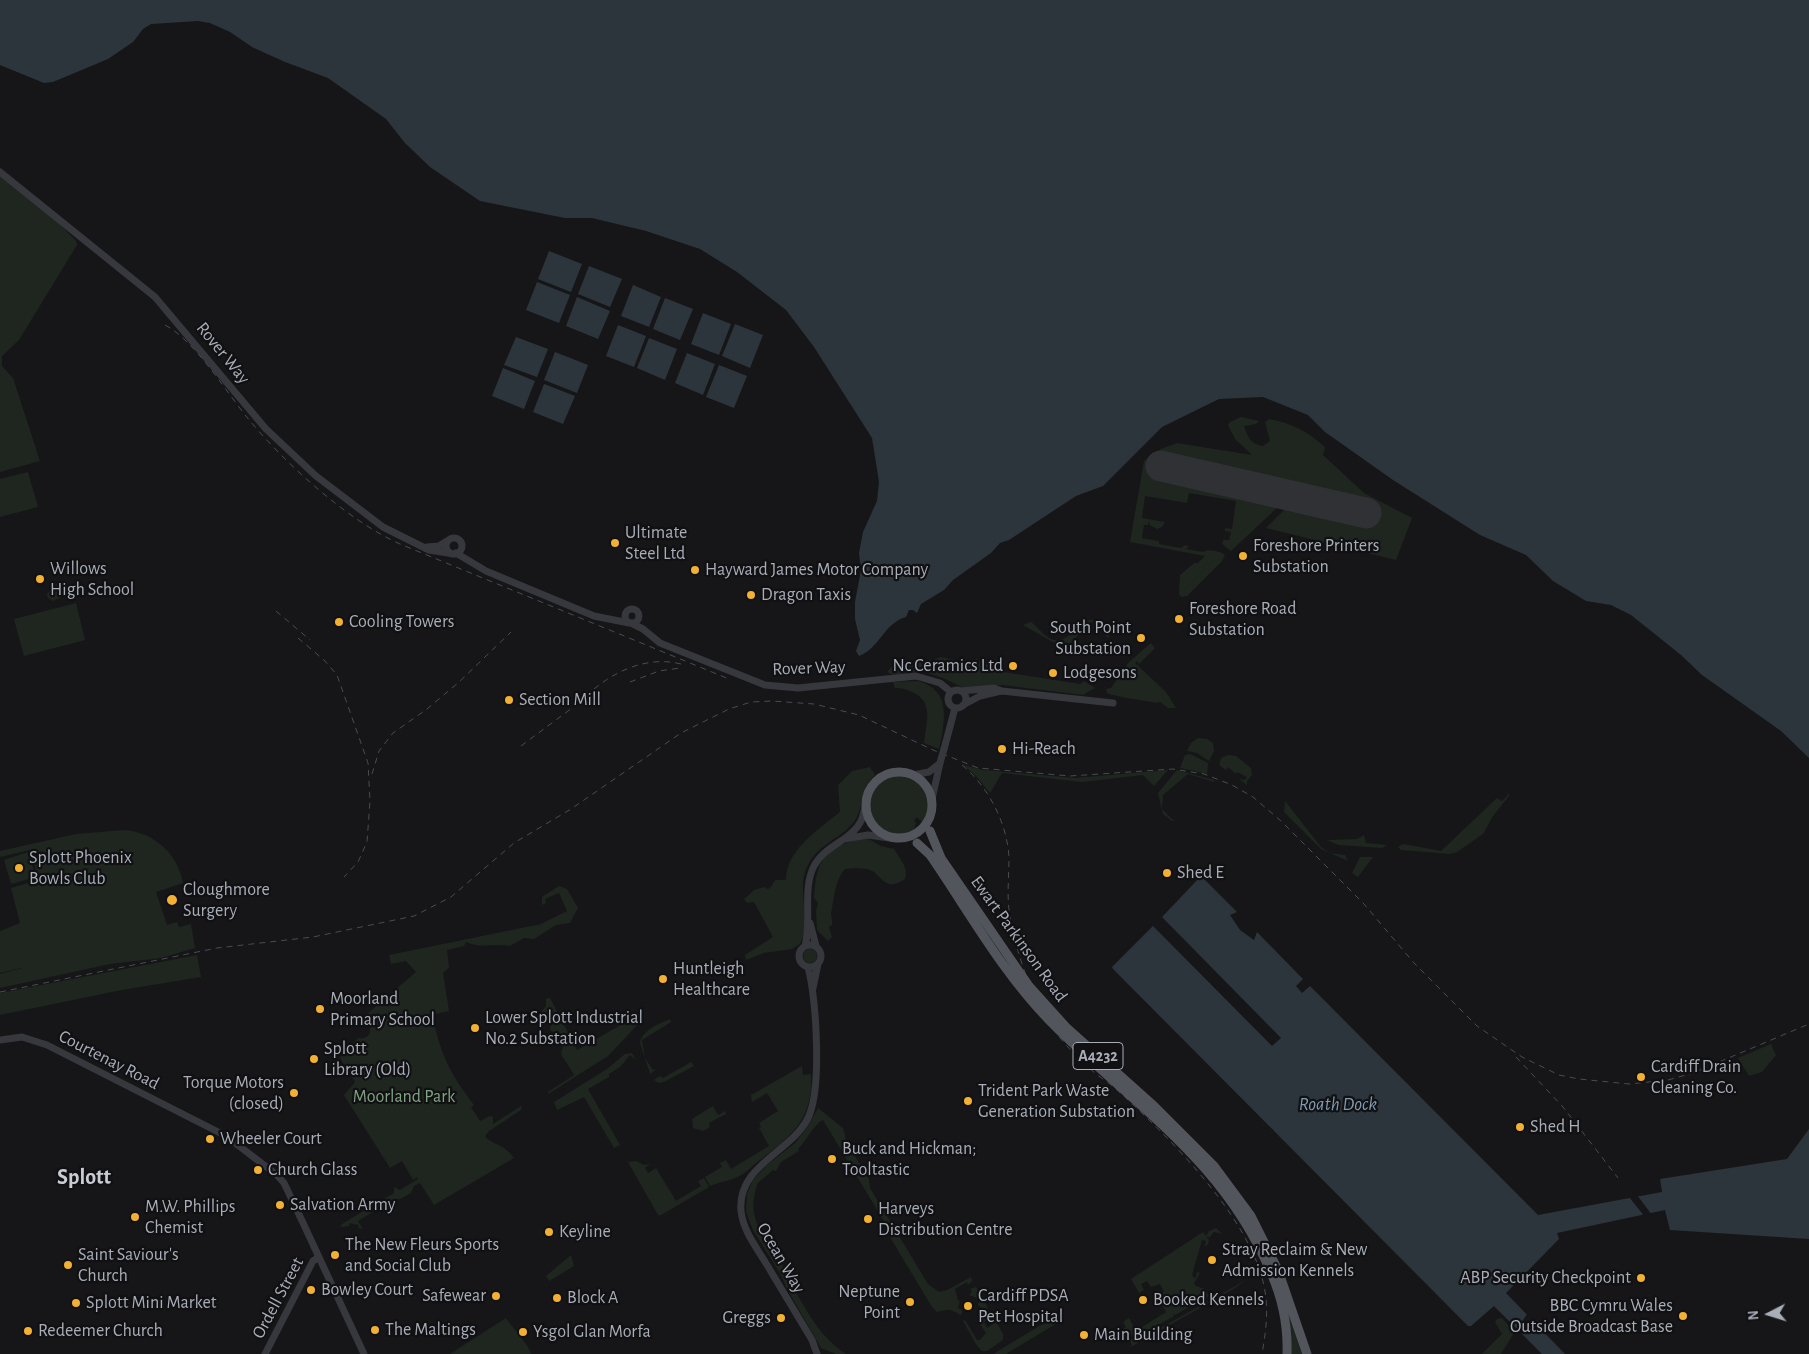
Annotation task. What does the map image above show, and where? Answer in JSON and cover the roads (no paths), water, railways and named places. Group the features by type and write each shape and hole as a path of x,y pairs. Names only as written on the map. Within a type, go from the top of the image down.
{"main road":[{"path":"867,799 870,788 882,777 898,772 912,775 926,786 932,799"},
{"name":"A4232","path":"867,799 867,812 872,825 880,832 899,839"},
{"name":"A4232","path":"930,817 932,799"},
{"path":"899,839 916,833 930,817"},
{"name":"Ewart Parkinson Road","path":"930,817 930,831 941,858 1029,986 1066,1027 1152,1104 1214,1166 1251,1216 1275,1271 1307,1354"},
{"name":"Ewart Parkinson Road","path":"899,839 917,843 930,855 1007,968 1036,1006 1064,1034 1155,1116 1215,1178 1246,1222 1275,1271 1286,1327 1287,1354"},
{"name":"A4232","path":"1282,1354 1286,1327"}],"street":[{"name":"Rover Way","path":"0,172 155,297 256,417 305,467 383,526 437,552 455,554 472,561 496,576 594,616 630,623 647,632 660,644 765,685 798,688 916,676 940,683 951,692"},
{"path":"426,547 439,546 447,541 456,538 462,544 461,549 455,554 446,548 447,541"},
{"name":"Rover Way","path":"462,544 472,561"},
{"path":"610,620 633,609 639,615 637,621 630,623 625,620 625,613"},
{"name":"Rover Way","path":"639,615 647,632"},
{"path":"1002,691 980,696 959,706 948,703 948,697 951,692 994,688 1002,691 1113,703"},
{"path":"932,799 944,749 959,706 965,698 961,691"},
{"path":"912,775 929,772 940,763"},
{"path":"806,946 810,923 809,885 814,866 829,847 844,839 861,821 867,799"},
{"path":"844,839 868,835 899,839"},
{"path":"810,923 816,946 822,956 818,964 808,967 802,963 799,956 801,950 806,946 816,946"},
{"name":"Ocean Way","path":"813,988 818,964"},
{"name":"Ocean Way","path":"808,967 813,988 816,1084 811,1112 797,1136 751,1176 744,1189 741,1208 749,1236 812,1340 817,1354"},
{"name":"Courtenay Road","path":"0,1040 26,1037 47,1045 232,1140 280,1178 364,1354"},
{"name":"Ordell Street","path":"265,1354 313,1260 319,1257"}],"water":[{"path":"0,0 1809,0 1809,758 1781,731 1702,675 1681,655 1631,615 1611,605 1586,601 1553,581 1526,555 1480,535 1393,480 1325,432 1308,415 1263,397 1219,399 1162,427 1103,486 1076,496 1009,540 1000,543 991,553 953,580 944,590 921,604 917,613 909,610 906,617 892,624 872,647 859,656 856,651 860,640 855,619 855,602 861,570 859,553 863,532 877,501 879,482 872,438 814,347 786,310 737,272 700,249 646,231 592,218 565,218 480,201 430,167 405,143 386,119 328,78 252,47 230,32 210,23 198,21 151,24 143,29 133,42 108,59 53,82 44,83 0,65"},
{"path":"549,251 582,264 571,292 538,279"},
{"path":"589,266 622,279 610,307 578,294"},
{"path":"537,282 570,295 559,323 526,310"},
{"path":"633,285 661,297 649,327 621,316"},
{"path":"577,297 610,311 598,339 566,326"},
{"path":"665,298 693,309 680,340 653,329"},
{"path":"703,313 731,324 719,355 691,344"},
{"path":"735,324 763,335 750,368 722,356"},
{"path":"618,325 646,336 634,367 606,356"},
{"path":"516,337 548,349 537,377 504,365"},
{"path":"649,338 677,349 665,380 637,368"},
{"path":"555,352 588,365 577,393 544,380"},
{"path":"687,353 715,364 703,395 675,383"},
{"path":"719,365 747,376 734,408 706,397"},
{"path":"503,368 535,381 524,409 492,396"},
{"path":"544,384 575,396 563,424 533,412"},
{"name":"Roath Dock","path":"1201,876 1237,912 1230,915 1240,930 1254,940 1257,932 1303,979 1296,986 1302,993 1310,986 1538,1215 1662,1192 1660,1179 1787,1159 1809,1129 1809,1239 1670,1230 1665,1210 1557,1233 1559,1239 1506,1293 1565,1354 1542,1354 1494,1306 1471,1326 1468,1326 1113,969 1112,967 1153,926 1272,1046 1281,1038 1162,917"}],"railway":[{"path":"165,325 176,332 198,354 246,416 278,452 317,488 359,521 400,544 729,679"},
{"path":"276,611 310,640"},
{"path":"372,774 379,751 393,733 427,709 458,683 511,632"},
{"path":"298,638 324,660 337,675 368,763 370,801 367,842 358,862 344,877"},
{"path":"594,689 613,676 635,666 658,662 681,664"},
{"path":"630,682 659,671 680,668"},
{"path":"0,992 217,948 313,937 414,916 451,897 514,843 571,809 681,733 729,709 751,702 772,701 814,704 859,715 933,750 978,768 1070,776 1173,769 1204,774 1232,785 1253,797 1281,821 1364,904 1414,963 1477,1026 1522,1057 1559,1075 1629,1084 1668,1080 1693,1073 1809,1024"},
{"path":"521,746 572,708"},
{"path":"962,765 988,794 1000,818 1009,857 1008,897 1011,923 1022,965 1039,1006 1056,1033 1075,1054 1095,1073 1114,1087 1159,1130 1204,1179 1225,1206 1256,1260 1264,1286 1266,1320 1262,1354"},
{"path":"1516,1057 1563,1107 1618,1178"}],"place":[{"name":"Ultimate Steel Ltd","path":"615,543"},
{"name":"Foreshore Printers Substation","path":"1243,556"},
{"name":"Hayward James Motor Company","path":"695,570"},
{"name":"Willows High School","path":"40,579"},
{"name":"Dragon Taxis","path":"751,595"},
{"name":"Foreshore Road Substation","path":"1179,619"},
{"name":"Cooling Towers","path":"339,622"},
{"name":"South Point Substation","path":"1141,638"},
{"name":"Nc Ceramics Ltd","path":"1013,666"},
{"name":"Lodgesons","path":"1053,673"},
{"name":"Section Mill","path":"509,700"},
{"name":"Hi-Reach","path":"1002,749"},
{"name":"Splott Phoenix Bowls Club","path":"19,868"},
{"name":"Shed E","path":"1167,873"},
{"name":"Cloughmore Surgery","path":"172,900"},
{"name":"Huntleigh Healthcare","path":"663,979"},
{"name":"Moorland Primary School","path":"320,1009"},
{"name":"Lower Splott Industrial No.2 Substation","path":"475,1028"},
{"name":"Splott Library (Old)","path":"314,1059"},
{"name":"Cardiff Drain Cleaning Co.","path":"1641,1077"},
{"name":"Torque Motors (closed)","path":"294,1093"},
{"name":"Trident Park Waste Generation Substation","path":"968,1101"},
{"name":"Shed H","path":"1520,1127"},
{"name":"Wheeler Court","path":"210,1139"},
{"name":"Buck and Hickman; Tooltastic","path":"832,1159"},
{"name":"Church Glass","path":"258,1170"},
{"name":"Salvation Army","path":"280,1205"},
{"name":"M.W. Phillips Chemist","path":"135,1217"},
{"name":"Harveys Distribution Centre","path":"868,1219"},
{"name":"Keyline","path":"549,1232"},
{"name":"The New Fleurs Sports and Social Club","path":"335,1255"},
{"name":"Stray Reclaim & New Admission Kennels","path":"1212,1260"},
{"name":"Saint Saviour's Church","path":"68,1265"},
{"name":"ABP Security Checkpoint","path":"1641,1278"},
{"name":"Bowley Court","path":"311,1290"},
{"name":"Safewear","path":"496,1296"},
{"name":"Block A","path":"557,1298"},
{"name":"Booked Kennels","path":"1143,1300"},
{"name":"Neptune Point","path":"910,1302"},
{"name":"Splott Mini Market","path":"76,1303"},
{"name":"Cardiff PDSA Pet Hospital","path":"968,1306"},
{"name":"BBC Cymru Wales Outside Broadcast Base","path":"1683,1316"},
{"name":"Greggs","path":"781,1318"},
{"name":"The Maltings","path":"375,1330"},
{"name":"Redeemer Church","path":"28,1331"},
{"name":"Ysgol Glan Morfa","path":"523,1332"},
{"name":"Main Building","path":"1084,1335"}],"district":[{"name":"Splott","path":"84,1177"}],"park label":[{"name":"Moorland Park","path":"404,1097"}]}
